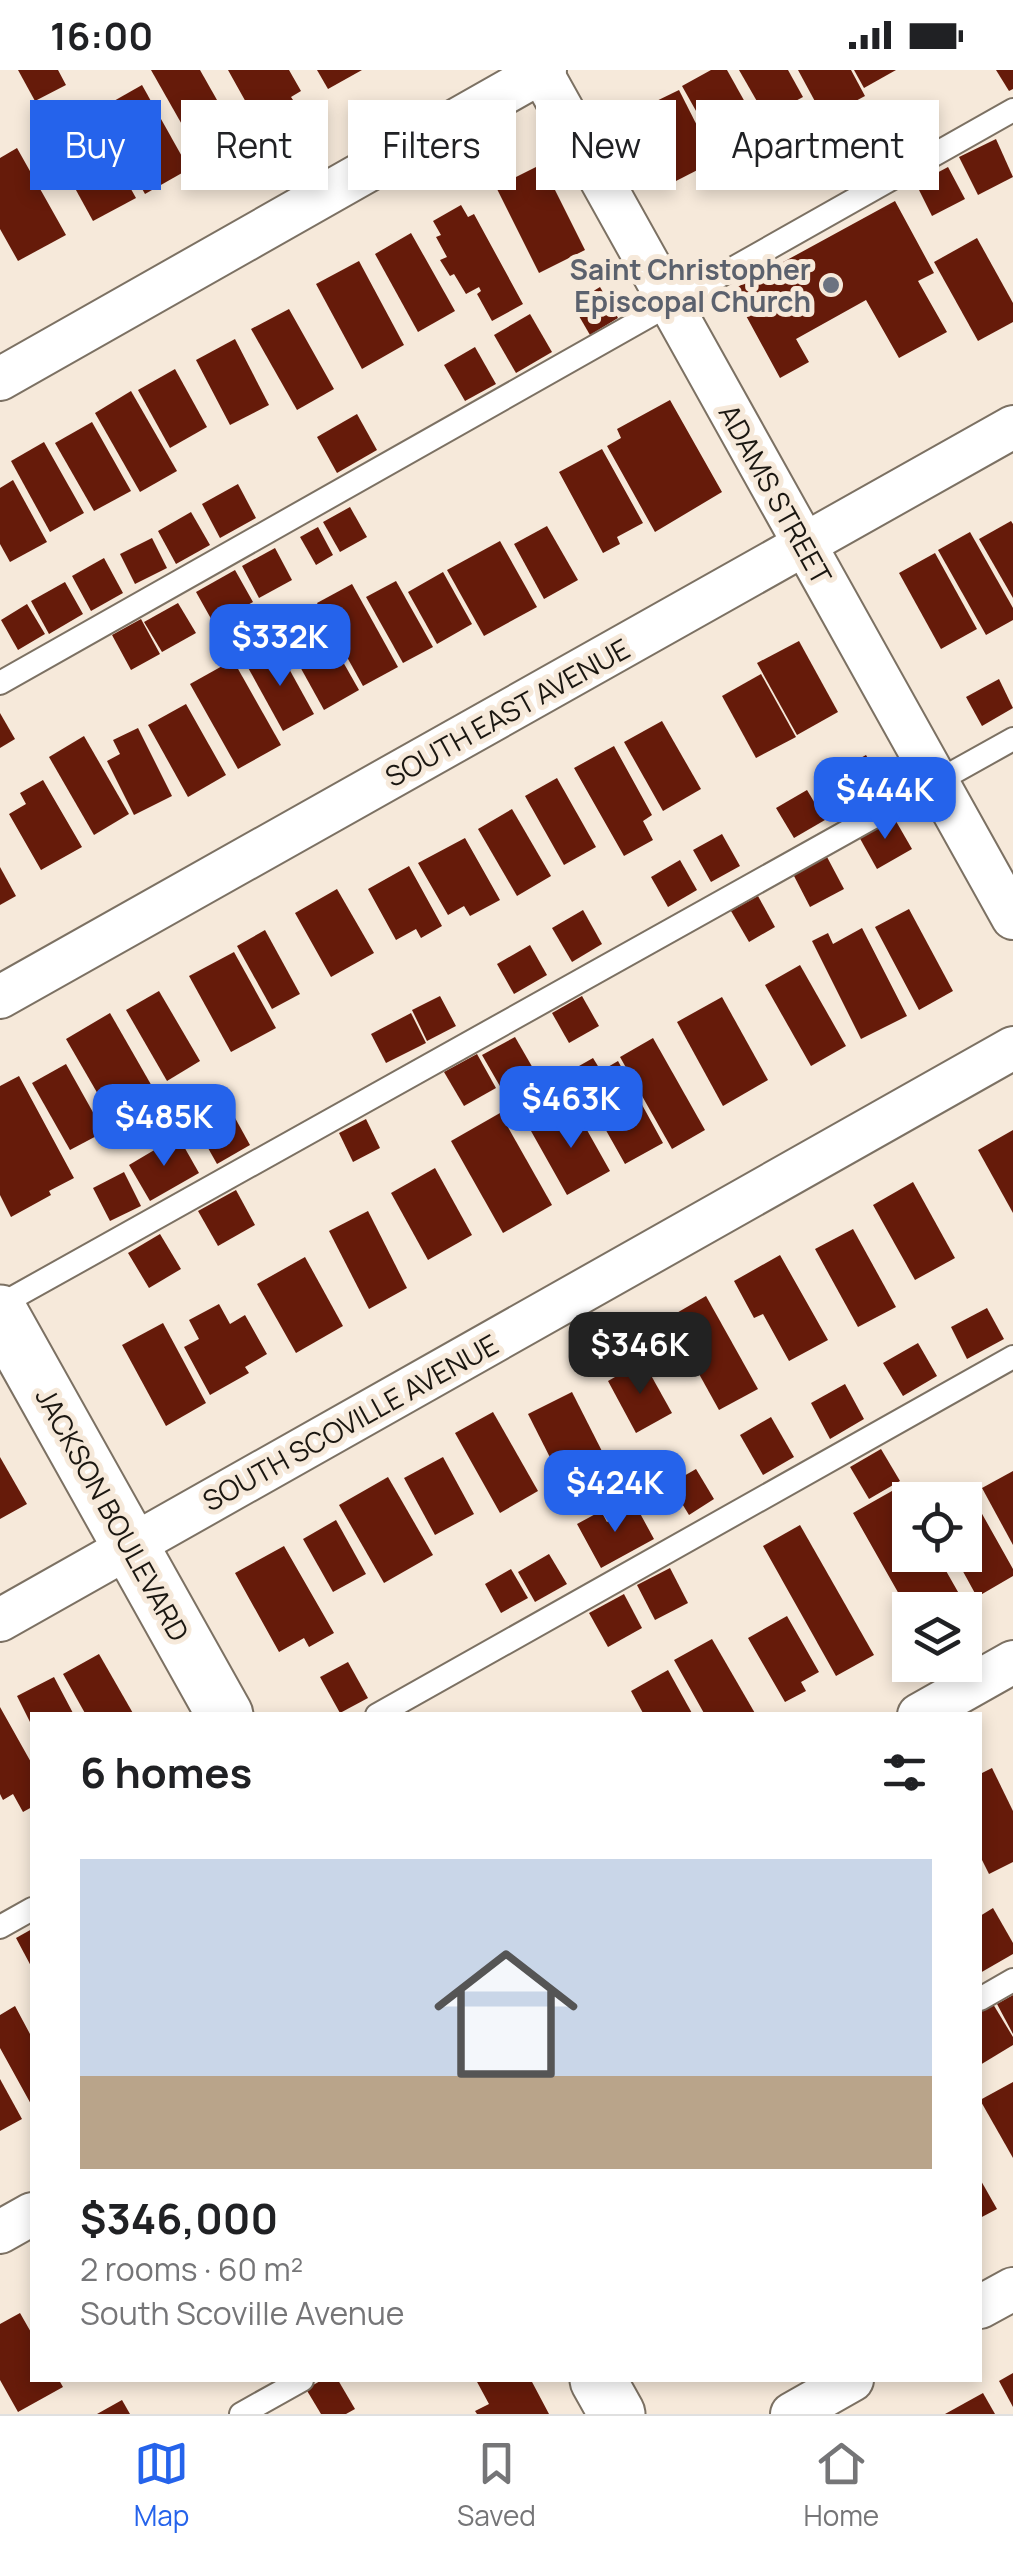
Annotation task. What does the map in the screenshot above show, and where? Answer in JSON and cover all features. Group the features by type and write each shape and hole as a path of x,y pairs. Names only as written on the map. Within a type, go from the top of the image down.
{"street":[{"name":"ADAMS STREET","path":"542,71 1013,918"},
{"path":"0,379 542,71"},
{"name":"SOUTH EAST AVENUE","path":"0,998 1013,427"},
{"name":"SOUTH SCOVILLE AVENUE","path":"0,1620 1013,1048"},
{"name":"JACKSON BOULEVARD","path":"0,1313 223,1712"},
{"path":"923,1712 1013,1662"},
{"path":"0,2232 30,2215"},
{"path":"982,2306 1013,2289"},
{"path":"599,2382 618,2414"},
{"path":"792,2414 848,2382"}],"lane":[{"path":"0,683 1013,110"},
{"path":"0,1305 1013,739"},
{"path":"382,1712 1013,1357"},
{"path":"0,1927 30,1910"},
{"path":"982,1998 1013,1980"},
{"path":"241,2414 298,2382"}],"building":[{"path":"18,70 58,70 66,85 34,100"},
{"path":"151,70 200,70 217,100 181,100 181,123"},
{"path":"228,70 289,70 301,91 291,97 293,100 245,100"},
{"path":"317,70 362,70 328,89"},
{"path":"711,70 727,70 744,100 696,100 696,111 682,86"},
{"path":"739,70 788,70 803,97 797,100 756,100"},
{"path":"798,70 851,70 865,96 858,100 814,100"},
{"path":"854,70 896,70 864,88"},
{"path":"996,70 1013,70 1013,89 1009,91"},
{"path":"142,85 150,100 116,100"},
{"path":"679,90 696,124 696,171 676,181 676,100 658,100"},
{"path":"161,119 181,155 181,174 161,185"},
{"path":"996,139 1013,177 978,195 959,157"},
{"path":"17,148 30,171 30,190 41,190 66,235 18,261 0,229 0,158"},
{"path":"536,167 536,190 555,190 585,250 539,273 498,190 516,190 516,177"},
{"path":"948,167 965,199 932,216 919,190 939,190 939,172"},
{"path":"76,190 132,190 136,198 93,221"},
{"name":"Saint Christopher Episcopal Church","path":"895,201 934,273 918,281 947,332 899,358 866,300 796,339 809,362 780,378 732,290"},
{"path":"461,205 468,217 474,214 523,304 492,321 477,294 481,291 479,287 466,294 440,260 447,257 436,237 441,235 433,221"},
{"path":"411,233 455,311 418,332 375,254"},
{"path":"977,238 1013,303 1013,322 978,341 934,262"},
{"path":"359,261 404,345 362,369 316,284"},
{"path":"600,287 618,318 590,335 572,304"},
{"path":"289,309 334,389 297,410 251,329"},
{"path":"530,314 552,352 516,373 494,335"},
{"path":"235,339 269,405 230,425 196,360"},
{"path":"475,347 496,384 465,401 444,365"},
{"path":"175,369 207,427 170,448 138,390"},
{"path":"131,391 177,471 140,492 95,413"},
{"path":"670,400 722,492 655,532 607,446 621,438 617,429"},
{"path":"357,414 377,450 337,473 317,437"},
{"path":"92,422 131,491 94,511 55,443"},
{"path":"44,442 84,513 50,532 11,461"},
{"path":"602,449 643,523 617,537 620,544 603,553 559,472"},
{"path":"13,480 47,542 10,562 0,544 0,488"},
{"path":"238,484 256,518 220,538 202,504"},
{"path":"350,507 367,537 340,552 323,522"},
{"path":"191,512 210,545 176,564 158,531"},
{"path":"1011,521 1013,524 1013,598 979,539"},
{"path":"547,526 578,580 544,599 514,544"},
{"path":"318,527 333,555 316,565 300,537"},
{"path":"970,532 1013,608 1013,620 986,635 938,550"},
{"path":"152,538 167,568 135,584 120,554"},
{"path":"500,541 537,607 484,636 447,570"},
{"path":"275,548 292,580 259,598 242,566"},
{"path":"935,553 977,629 941,649 899,573"},
{"path":"104,558 123,593 91,611 72,576"},
{"path":"235,570 253,602 214,624 196,592"},
{"path":"443,572 472,624 437,644 408,592"},
{"path":"396,581 433,647 403,663 366,597"},
{"path":"65,582 83,614 49,634 31,601"},
{"path":"352,584 398,667 363,686 317,603"},
{"path":"178,603 196,633 162,652 144,622"},
{"path":"27,604 45,634 18,650 1,620"},
{"path":"141,619 160,654 131,670 112,635"},
{"path":"322,625 359,690 324,710 288,645"},
{"path":"799,641 838,712 797,735 757,663"},
{"path":"277,647 314,714 283,731 246,664"},
{"path":"233,660 281,745 238,769 190,684"},
{"path":"761,674 796,737 756,758 722,696"},
{"path":"999,679 1013,708 982,726 966,697"},
{"path":"186,704 226,775 188,797 148,725"},
{"path":"0,713 15,739 0,748"},
{"path":"662,721 701,789 663,811 624,742"},
{"path":"138,728 172,796 134,815 107,761 120,754 113,740"},
{"path":"84,736 129,814 94,835 49,757"},
{"path":"614,746 652,815 643,821 653,840 624,856 574,768"},
{"path":"866,755 884,786 853,804 835,772"},
{"path":"557,778 596,847 564,865 525,796"},
{"path":"43,780 82,847 41,870 9,814 26,804 20,793"},
{"path":"807,790 825,820 794,838 776,808"},
{"path":"512,809 551,876 517,896 478,829"},
{"path":"893,816 912,849 877,869 858,835"},
{"path":"722,834 740,866 711,882 693,850"},
{"path":"465,838 500,900 470,916 464,906 448,915 418,863"},
{"path":"827,857 844,889 810,907 793,874"},
{"path":"680,860 697,890 668,907 651,877"},
{"path":"409,866 442,926 421,938 416,929 396,940 368,889"},
{"path":"0,867 16,896 0,905"},
{"path":"337,889 374,953 331,977 295,913"},
{"path":"758,896 775,927 749,942 731,911"},
{"path":"909,909 953,991 919,1010 875,927"},
{"path":"583,910 602,944 572,962 552,928"},
{"path":"862,928 907,1016 861,1039 812,941 828,933 833,944"},
{"path":"265,930 300,994 272,1009 237,946"},
{"path":"530,945 547,975 514,994 497,964"},
{"path":"234,952 276,1028 231,1052 189,976"},
{"path":"800,965 846,1046 811,1066 765,985"},
{"path":"159,991 200,1061 167,1081 126,1010"},
{"path":"440,996 456,1026 427,1041 412,1010"},
{"path":"582,996 599,1026 569,1043 552,1013"},
{"path":"722,997 768,1080 723,1106 677,1022"},
{"path":"110,1013 161,1102 117,1127 66,1039"},
{"path":"411,1013 426,1043 386,1063 371,1034"},
{"path":"515,1037 534,1070 501,1088 482,1055"},
{"path":"653,1038 705,1130 672,1149 620,1057"},
{"path":"477,1054 496,1088 464,1106 444,1072"},
{"path":"593,1058 601,1071 618,1061 663,1143 625,1164 572,1070"},
{"path":"66,1064 104,1132 70,1150 32,1083"},
{"path":"19,1076 74,1178 11,1217 0,1195 0,1086"},
{"path":"229,1107 250,1145 217,1164 195,1125"},
{"path":"574,1107 610,1171 567,1195 531,1131"},
{"path":"500,1113 552,1205 503,1233 451,1141"},
{"path":"366,1119 380,1148 353,1162 339,1133"},
{"path":"1013,1130 1013,1213 978,1150"},
{"path":"178,1136 199,1173 150,1201 129,1165"},
{"path":"435,1168 472,1235 428,1260 391,1193"},
{"path":"124,1172 141,1206 110,1221 93,1188"},
{"path":"913,1182 955,1258 915,1280 873,1205"},
{"path":"236,1190 255,1225 218,1246 198,1211"},
{"path":"368,1211 407,1288 369,1309 329,1231"},
{"path":"853,1229 896,1307 858,1327 815,1249"},
{"path":"160,1234 181,1269 149,1288 128,1253"},
{"path":"780,1255 828,1340 789,1361 763,1314 754,1318 734,1281"},
{"path":"305,1257 343,1326 296,1353 257,1284"},
{"path":"706,1296 758,1389 719,1410 668,1318"},
{"path":"219,1304 230,1324 245,1315 267,1354 245,1367 249,1373 210,1395 184,1347 199,1339 189,1320"},
{"path":"987,1308 1004,1339 967,1359 951,1327"},
{"path":"163,1323 206,1403 166,1426 122,1345"},
{"path":"918,1343 937,1376 903,1396 883,1363"},
{"path":"643,1361 672,1413 636,1433 608,1381"},
{"path":"845,1384 864,1419 830,1439 811,1403"},
{"path":"572,1392 609,1465 565,1487 528,1414"},
{"path":"493,1412 538,1491 500,1513 455,1433"},
{"path":"771,1417 794,1457 763,1475 740,1435"},
{"path":"881,1449 900,1481 892,1482 869,1499 850,1467"},
{"path":"0,1457 27,1504 0,1519"},
{"path":"443,1457 474,1514 435,1535 404,1478"},
{"path":"696,1469 714,1499 689,1515 670,1484"},
{"path":"1013,1471 1013,1545 982,1488"},
{"path":"388,1477 433,1555 384,1583 339,1505"},
{"path":"892,1491 892,1572 947,1572 958,1592 898,1592 853,1513"},
{"path":"636,1506 654,1539 601,1568 577,1524 601,1511 607,1522"},
{"path":"982,1514 1013,1569 1013,1576 982,1594 974,1592 963,1572 982,1572"},
{"path":"336,1520 366,1574 333,1592 303,1539"},
{"path":"800,1525 874,1655 836,1676 763,1546"},
{"path":"284,1546 334,1633 309,1647 304,1638 279,1652 235,1573"},
{"path":"549,1554 567,1584 535,1602 518,1572"},
{"path":"670,1568 688,1603 655,1620 637,1585"},
{"path":"511,1569 528,1598 501,1613 485,1584"},
{"path":"624,1594 642,1628 608,1647 589,1613"},
{"path":"787,1616 819,1672 801,1682 806,1691 785,1702 748,1638"},
{"path":"712,1639 754,1712 703,1712 674,1660"},
{"path":"99,1654 132,1712 84,1712 63,1674"},
{"path":"348,1662 368,1698 339,1712 320,1677"},
{"path":"668,1670 691,1712 642,1712 631,1691"},
{"path":"54,1677 72,1712 30,1712 30,1722 17,1696"},
{"path":"0,1707 30,1760 30,1808 23,1812 13,1794 3,1800"},
{"path":"992,1768 1013,1811 1013,1862 989,1874 982,1860 982,1773"},
{"path":"993,1908 1013,1943 1013,1954 982,1972 982,1915"},
{"path":"30,1930 30,1964 16,1938"},
{"path":"1013,1995 1013,2034 997,2004"},
{"path":"993,2004 1013,2037 1013,2045 982,2064 982,2011"},
{"path":"15,2006 30,2034 30,2102 0,2048 0,2015"},
{"path":"0,2079 22,2119 0,2131"},
{"path":"1013,2082 1013,2158 982,2104 982,2099"},
{"path":"982,2183 997,2209 982,2217"},
{"path":"20,2313 30,2330 30,2382 60,2382 63,2387 18,2412 0,2380 0,2324"},
{"path":"1013,2373 1013,2407 999,2381"},
{"path":"318,2382 339,2382 355,2409 346,2414 321,2414 306,2389"},
{"path":"477,2382 532,2382 549,2414 475,2411 489,2404"},
{"path":"983,2393 995,2414 945,2414"},
{"path":"122,2400 130,2414 97,2414"}],"place":[{"name":"Saint Christopher Episcopal Church","path":"831,285"}]}
